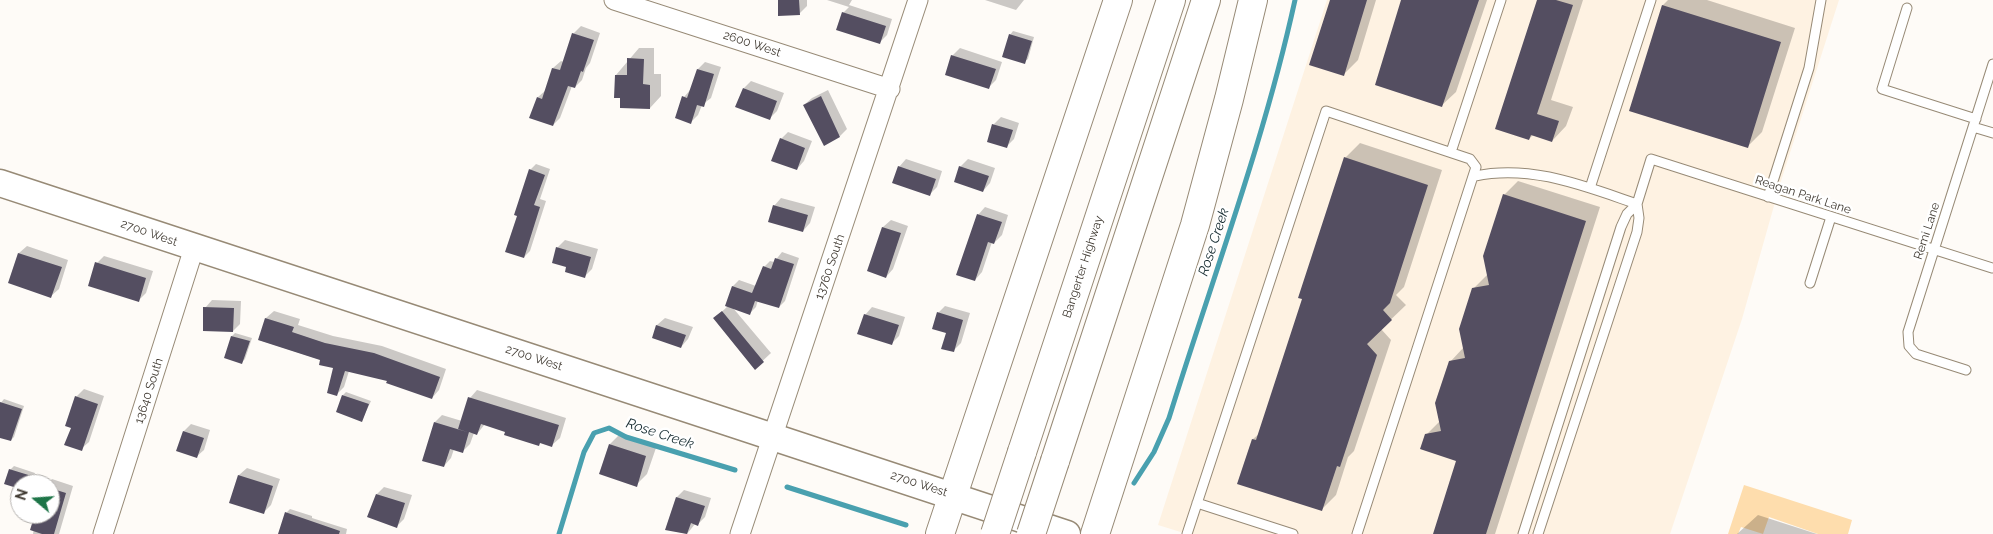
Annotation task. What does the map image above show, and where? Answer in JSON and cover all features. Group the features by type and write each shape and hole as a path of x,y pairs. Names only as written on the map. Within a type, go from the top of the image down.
{"highway":[{"path":"940,534 1118,0"},
{"name":"Bangerter Highway","path":"995,534 1171,0"},
{"path":"1031,534 1206,0"},
{"path":"1095,534 1195,225 1253,0"}],"main road":[{"name":"2700 West","path":"0,183 194,248 773,435 1067,534"}],"street":[{"name":"2600 West","path":"614,0 890,89"},
{"name":"13760 South","path":"740,534 890,89 918,0"},
{"name":"13640 South","path":"103,534 194,248"}],"lane":[{"path":"1451,152 1501,0"},
{"path":"1590,188 1651,0"},
{"path":"1768,197 1807,75 1821,0"},
{"path":"1907,8 1882,89 1975,123 1993,133"},
{"name":"Remi Lane","path":"1966,370 1916,354 1909,346 1908,332 1993,64"},
{"path":"1187,534 1326,111 1470,159 1476,167 1475,176 1357,534"},
{"name":"Reagan Park Lane","path":"1523,534 1621,227 1628,214 1637,204 1652,160 1992,268"},
{"path":"1475,176 1505,171 1522,172 1556,178 1637,204"},
{"name":"Reagan Park Lane","path":"1538,534 1637,232 1639,218 1637,204"},
{"path":"1810,283 1831,217"},
{"path":"1197,503 1293,534"}],"shaded area":[{"path":"1327,0 1839,0 1781,181 1742,319 1670,534 1187,534 1158,525"},
{"path":"1744,485 1852,520 1848,534 1818,534 1769,517 1763,534 1741,527 1738,534 1728,534"}],"building":[{"path":"778,0 799,0 800,15 778,16"},
{"path":"1330,0 1367,0 1344,76 1309,65"},
{"path":"1401,0 1479,0 1442,107 1375,85"},
{"path":"1537,0 1556,0 1573,5 1537,114 1559,121 1552,142 1531,135 1529,140 1495,129"},
{"path":"1662,5 1781,42 1748,148 1629,111"},
{"path":"842,12 886,26 880,44 836,30"},
{"path":"572,33 594,40 583,72 581,71 575,88 568,86 553,126 529,118 537,97 542,99 552,68 560,70"},
{"path":"1009,34 1032,41 1025,64 1002,57"},
{"path":"951,55 996,69 989,89 945,75"},
{"path":"627,58 644,59 643,84 650,85 650,109 620,108 620,98 614,98 615,75 627,75"},
{"path":"697,69 714,74 704,107 697,105 691,124 675,118 682,96 687,98"},
{"path":"743,88 777,101 770,120 735,107"},
{"path":"821,96 840,137 824,146 803,105"},
{"path":"992,124 1013,130 1007,148 987,142"},
{"path":"780,138 805,148 797,170 771,161"},
{"path":"1344,157 1428,185 1390,303 1383,310 1392,320 1367,344 1377,355 1340,467 1337,466 1322,511 1237,484 1252,439 1256,440 1302,299 1298,298"},
{"path":"898,166 936,179 930,196 892,183"},
{"path":"959,166 989,176 983,192 954,182"},
{"path":"529,169 545,175 534,205 540,207 524,258 505,252 517,216 514,215"},
{"path":"1503,194 1586,221 1486,534 1433,534 1456,461 1420,449 1425,434 1441,431 1435,403 1449,361 1465,358 1459,329 1472,288 1489,285 1483,256"},
{"path":"773,205 808,215 803,232 768,222"},
{"path":"977,214 1002,222 994,244 988,242 975,281 956,275"},
{"path":"882,227 901,233 886,278 867,271"},
{"path":"556,247 591,257 585,278 565,272 566,267 552,263"},
{"path":"18,253 62,267 51,298 8,283"},
{"path":"775,258 794,264 779,308 755,301 750,315 725,306 732,286 752,293 763,266 771,269"},
{"path":"95,262 146,278 139,302 88,286"},
{"path":"203,307 234,308 233,332 203,331"},
{"path":"722,311 764,362 755,370 713,318"},
{"path":"937,312 963,320 954,352 941,349 946,333 932,329"},
{"path":"864,314 899,325 892,345 857,334"},
{"path":"265,318 294,327 292,332 325,343 374,353 440,377 432,399 386,383 387,381 345,371 337,396 327,393 333,368 319,365 320,360 258,340"},
{"path":"656,325 686,335 681,348 652,338"},
{"path":"231,336 250,341 242,364 224,358"},
{"path":"342,395 369,404 362,422 336,412"},
{"path":"75,396 98,404 82,451 64,445 71,428 65,426"},
{"path":"468,397 559,425 552,447 540,443 539,446 504,435 505,432 481,424 477,435 469,432 463,453 450,449 444,467 422,461 434,422 467,432 458,429"},
{"path":"0,402 22,409 11,441 0,438"},
{"path":"183,431 204,438 197,458 176,451"},
{"path":"609,444 646,456 637,487 599,474"},
{"path":"9,469 25,474 10,474 10,486 4,484"},
{"path":"238,475 273,486 264,514 229,503"},
{"path":"60,491 66,493 60,514"},
{"path":"376,494 405,503 397,528 367,517"},
{"path":"676,497 705,506 698,526 691,523 687,534 665,530"},
{"path":"285,512 340,531 339,534 278,534"},
{"path":"32,524 57,524 54,534 42,534 30,530"}],"waterway":[{"name":"Rose Creek","path":"1134,483 1154,452 1169,418 1253,158 1295,0"},
{"name":"Rose Creek","path":"559,534 584,452 594,433 609,428 626,437 735,470"},
{"name":"Rose Creek","path":"787,487 906,525"}]}
